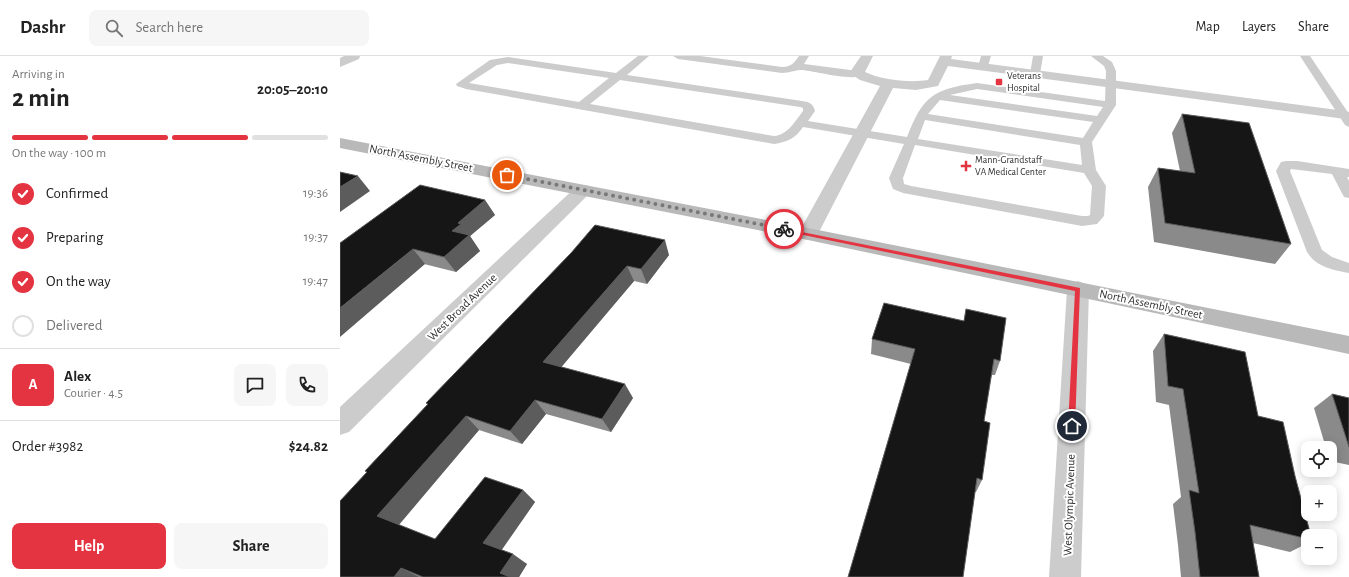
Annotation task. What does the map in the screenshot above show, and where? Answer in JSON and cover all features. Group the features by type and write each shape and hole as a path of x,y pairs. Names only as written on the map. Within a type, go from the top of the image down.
{"main road":[{"name":"North Assembly Street","path":"340,143 808,234 1349,345"}],"street":[{"path":"340,63 354,56"},
{"path":"867,56 859,69 858,74 866,79 914,86 925,86 933,83 945,59 984,61 1035,74 1347,119"},
{"path":"808,234 860,134 890,82"},
{"name":"West Broad Avenue","path":"340,424 583,190"},
{"name":"West Olympic Avenue","path":"1065,577 1078,289"}],"lane":[{"path":"581,106 644,56"},
{"path":"678,56 782,70 790,70 797,66 804,56"},
{"path":"1035,74 1038,56"},
{"path":"1096,56 1108,64 1111,71 1110,105 1086,142 1090,170 1098,186 1097,216 1092,221 1082,221 908,190 898,186 896,178 925,108 932,100 957,89 977,86 1110,105"},
{"path":"1305,56 1347,119"},
{"path":"502,59 802,104 808,106 809,111 794,132 784,139 774,140 581,106 461,84 494,62 502,59"},
{"path":"797,66 858,74"},
{"path":"938,97 1101,120"},
{"path":"921,116 1086,142"},
{"path":"800,123 860,134 1090,170"},
{"path":"1349,194 1343,172 1297,165 1286,165 1283,171 1315,252 1324,261 1349,268"}],"building":[{"path":"1182,114 1249,123 1291,244 1165,223 1158,168 1195,173"},
{"path":"340,172 358,176 340,187"},
{"path":"420,185 485,200 458,223 461,224 452,231 469,235 444,257 413,249 340,308 340,243"},
{"path":"595,225 665,240 641,269 627,266 543,362 625,384 602,419 535,400 510,431 466,416 377,516 435,539 485,477 523,490 483,543 513,554 500,573 510,577 423,577 401,568 394,577 340,577 340,501 367,472 365,471 428,404 426,403 571,253"},
{"path":"884,303 964,321 966,309 1006,318 1000,361 994,359 984,421 990,423 982,480 977,478 963,577 848,577 915,349 872,339"},
{"path":"1164,334 1245,352 1258,416 1283,422 1301,498 1301,521 1307,521 1309,529 1301,529 1301,537 1250,525 1259,577 1200,577 1189,490 1199,493 1183,389 1168,386"},
{"path":"1332,394 1349,398 1349,447"}],"way so far":[{"path":"507,175 784,229"}],"place":[{"name":"Veterans Hospital","path":"999,82"},
{"name":"Mann-Grandstaff VA Medical Center","path":"966,166"}],"route":[{"path":"784,229 1078,289 1072,426"}]}
